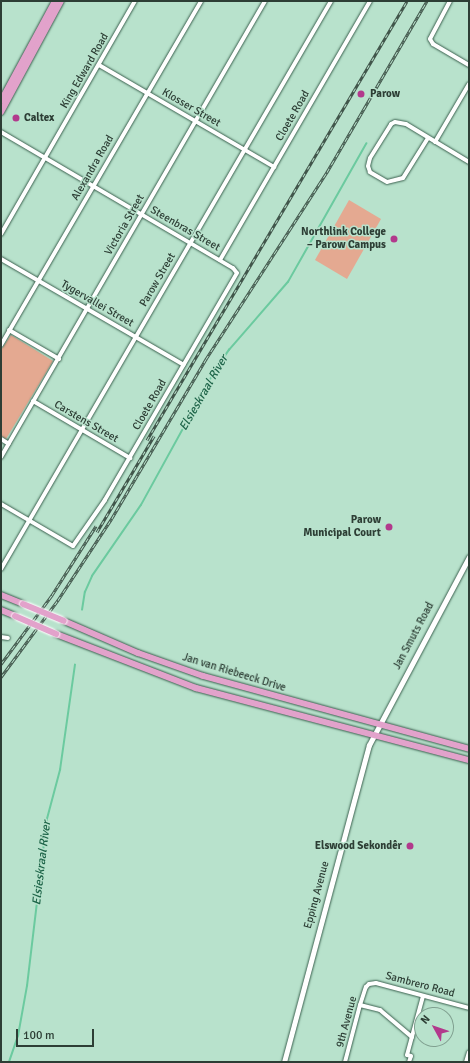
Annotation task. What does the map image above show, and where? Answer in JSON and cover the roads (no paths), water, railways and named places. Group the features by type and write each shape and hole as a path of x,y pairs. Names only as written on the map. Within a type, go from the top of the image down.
{"main road":[{"path":"1,101 55,1"},
{"path":"1,112 6,91 61,1"},
{"name":"Jan van Riebeeck Drive","path":"1,595 138,653 203,676 469,749"},
{"name":"Jan van Riebeeck Drive","path":"1,610 56,634 196,688 469,760"}],"street":[{"name":"King Edward Road","path":"1,234 136,1"},
{"name":"Alexandra Road","path":"1,345 201,1"},
{"name":"Victoria Street","path":"1,457 265,1"},
{"name":"Parow Street","path":"1,569 331,1"},
{"name":"Cloete Road","path":"220,260 370,1"},
{"path":"450,1 430,35 433,44 469,65"},
{"name":"Klosser Street","path":"99,65 274,167"},
{"path":"435,142 469,84"},
{"path":"428,138 403,178 387,182 376,177 369,170 370,158 391,124 399,122 406,124 469,162"},
{"name":"Steenbras Street","path":"1,132 236,270"},
{"name":"Tygervallei Street","path":"1,259 184,365"},
{"name":"Cloete Road","path":"29,520 73,546 130,458 236,275 236,270"},
{"path":"9,330 58,359"},
{"name":"Carstens Street","path":"33,401 130,458"},
{"path":"1,439 9,444"},
{"path":"1,504 29,520"},
{"name":"Jan Smuts Road","path":"373,734 469,557"},
{"path":"1,638 8,638"},
{"name":"Epping Avenue","path":"284,1062 345,828 373,734"},
{"name":"Sambrero Road","path":"366,986 376,983 469,1008"},
{"name":"9th Avenue","path":"345,1062 366,986"},
{"path":"409,1062 411,1056 407,1054 424,996"},
{"path":"360,1005 380,1010 412,1037"},
{"path":"466,1062 469,1052"}],"waterway":[{"name":"Elsieskraal River","path":"82,610 85,592 92,576 141,505 214,372 229,350 288,282 366,144"},
{"name":"Elsieskraal River","path":"9,1062 18,1036 27,986 47,819 60,770 75,665"}],"railway":[{"path":"147,440 407,1"},
{"path":"1,677 58,600 112,518 206,359 327,172 427,1"},
{"path":"97,532 154,436"},
{"path":"1,664 52,595 96,526"}],"place":[{"name":"Parow","path":"361,94"},
{"name":"Caltex","path":"16,118"},
{"name":"Northlink College – Parow Campus","path":"394,239"},
{"name":"Parow Municipal Court","path":"389,527"},
{"name":"Elswood Sekondêr","path":"410,846"}]}
